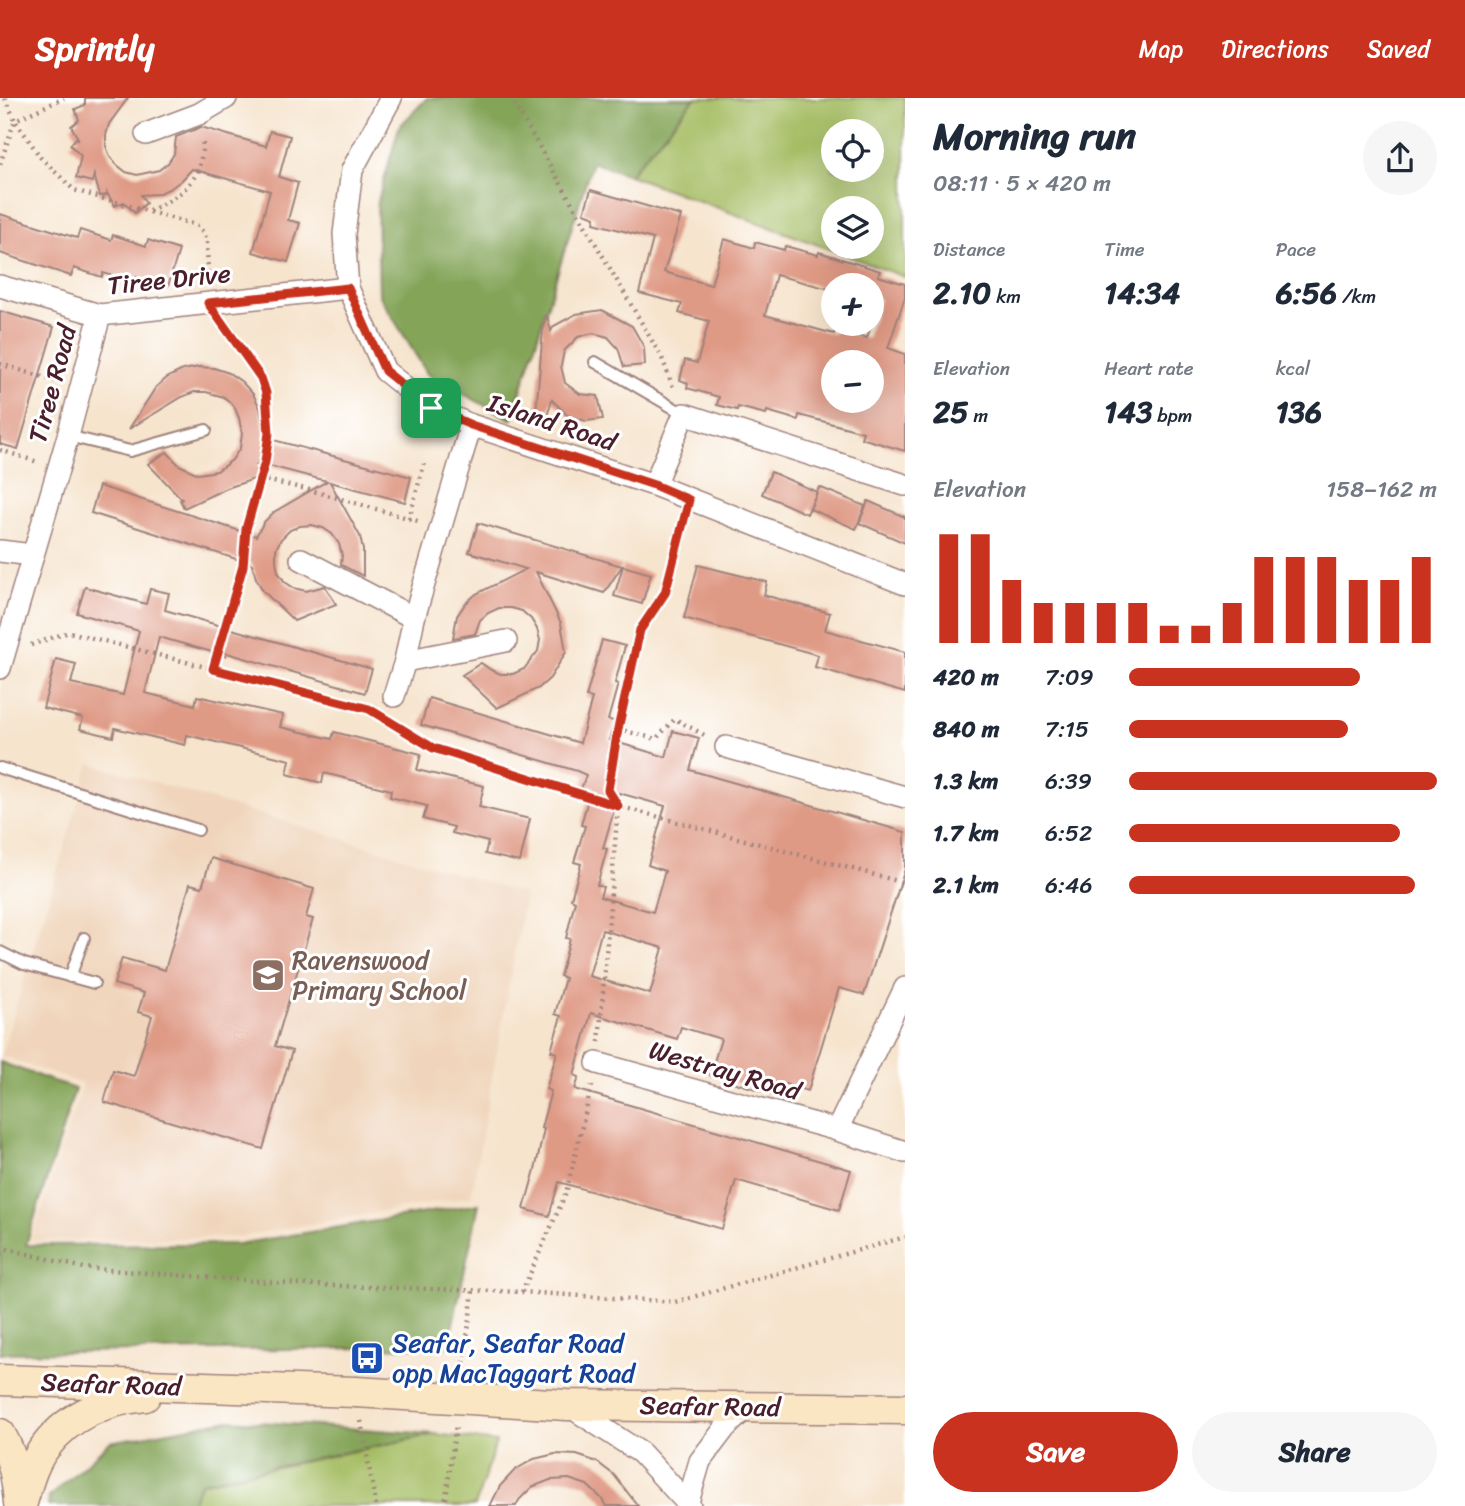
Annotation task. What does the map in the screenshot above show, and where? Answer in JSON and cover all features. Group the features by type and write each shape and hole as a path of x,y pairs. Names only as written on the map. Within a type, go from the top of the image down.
{"street":[{"path":"146,134 199,114 226,98"},
{"name":"Island Road","path":"391,98 352,170 344,234 348,288 385,371 431,408 471,425 654,485 905,584"},
{"name":"Tiree Drive","path":"0,286 100,315 348,288"},
{"name":"Tiree Road","path":"2,661 68,436 100,315"},
{"path":"654,485 684,414 905,485"},
{"path":"394,696 471,425"},
{"path":"0,551 32,555"},
{"path":"301,559 414,618"},
{"path":"405,661 506,641"},
{"path":"726,747 905,797"},
{"path":"837,1130 905,988"},
{"name":"Westray Road","path":"597,1063 837,1130 905,1152"},
{"name":"Seafar Road","path":"0,1380 356,1392 567,1405 905,1409"},
{"name":"Seafar Road","path":"20,1506 31,1473 45,1446 66,1425 91,1409 125,1398 222,1387"},
{"path":"567,1405 641,1453 689,1504"},
{"path":"689,1504 701,1461 725,1428 747,1407"},
{"path":"0,1434 10,1450 18,1480 20,1506"}],"lane":[{"path":"595,362 684,414"},
{"path":"68,436 130,451 206,430"},
{"path":"0,768 198,830"},
{"path":"70,976 84,938"},
{"path":"0,952 24,964 94,983"}],"path":[{"path":"5,98 15,120 41,158 74,190 199,226 208,239 208,303 261,378 266,393 269,433 246,529 243,566 213,669"},
{"path":"1,160 15,120 64,98"},
{"path":"511,98 662,358 684,414"},
{"path":"149,211 175,198 192,183 203,157 203,134 199,114"},
{"path":"0,364 80,388"},
{"path":"0,450 58,468"},
{"path":"409,519 424,464"},
{"path":"260,479 306,489 441,528"},
{"path":"522,1292 566,1193 597,1063 618,806 608,790 618,729 640,630 665,593 689,500"},
{"path":"2,661 69,632 369,709 433,748 618,806 905,883"},
{"path":"618,729 656,739 675,719 726,747"},
{"path":"0,1247 84,1268 311,1285 522,1292 675,1303 905,1237"},
{"path":"356,1392 376,1506"}],"shaded area":[{"name":"Ravenswood Primary School","path":"90,763 525,894 471,1196 236,1237 31,1241 83,1084 1,1056"}],"green space":[{"path":"427,98 695,98 629,175 592,162 512,420 428,375 379,295 377,204 399,127"},
{"path":"695,98 905,98 905,277 856,259 884,259 884,196 821,196 821,246 629,175"},
{"path":"0,1062 75,1089 26,1245 238,1244 479,1204 448,1347 0,1353"},
{"path":"229,1420 435,1434 201,1482 191,1506 48,1506 49,1497 110,1442"},
{"path":"435,1434 496,1442 475,1506 191,1506 201,1483"}],"building":[{"path":"85,98 128,98 109,124 106,146 117,165 126,172 137,175 159,170 174,154 176,137 201,127 266,146 270,131 290,136 279,177 298,183 288,220 300,223 288,262 253,252 270,191 192,169 171,188 158,194 141,195 146,203 135,213 124,202 115,206 107,193 100,196 94,175 92,182 76,178 81,156 70,145 76,138 79,140 71,126 79,120 75,109 85,105"},
{"path":"591,190 681,216 664,272 711,285 724,239 754,248 755,242 784,250 785,246 818,255 819,252 821,259 841,259 880,271 821,273 821,287 776,275 765,315 821,330 821,336 884,336 884,278 905,284 905,297 888,348 905,354 905,451 861,438 863,432 799,415 798,420 767,411 766,414 717,405 719,397 687,388 688,383 680,380 685,360 697,363 709,321 679,313 682,304 639,293 653,239 594,223 595,217 584,213"},
{"path":"0,214 77,238 80,230 111,240 113,235 146,246 148,240 179,250 168,286 136,277 134,282 103,273 102,277 74,268 71,276 0,253"},
{"path":"602,310 632,326 644,347 645,365 624,367 618,348 608,337 593,333 578,337 564,351 561,366 565,383 580,394 598,396 603,419 586,421 567,415 552,400 547,416 536,414 544,316 547,316 551,331 554,326 576,314"},
{"path":"0,311 54,327 18,449 0,444"},
{"path":"199,367 229,373 242,382 253,394 260,408 266,438 411,477 405,502 330,482 360,536 363,576 341,565 339,544 332,534 323,528 300,526 290,530 281,539 276,549 276,561 278,572 285,582 306,591 325,586 336,604 294,621 263,591 252,564 91,513 99,486 256,536 274,512 327,481 259,463 257,465 261,465 263,476 227,488 184,508 180,500 182,499 148,464 167,452 179,465 198,474 217,471 232,460 240,448 242,434 234,406 224,397 194,392 129,429 156,387 183,370"},
{"path":"771,472 817,492 807,514 762,494"},
{"path":"819,487 865,506 856,529 810,509"},
{"path":"868,501 905,517 905,543 859,523"},
{"path":"478,523 622,566 604,593 536,572 561,623 566,652 550,678 539,688 497,708 462,675 481,663 501,674 513,674 524,669 538,651 540,640 531,619 522,611 511,608 499,608 488,613 480,620 475,634 453,638 457,616 465,604 476,594 526,569 469,552"},
{"path":"698,565 767,582 764,595 830,613 825,630 905,652 905,693 815,667 818,655 684,618"},
{"path":"623,566 651,574 642,604 614,596"},
{"path":"85,587 146,604 150,589 169,593 165,610 372,669 365,693 227,653 226,656 159,637 145,693 195,705 197,696 283,715 280,727 332,739 334,732 421,754 417,770 484,786 479,807 530,819 520,862 485,854 488,842 452,833 454,827 423,819 427,806 390,797 391,790 324,773 322,783 287,774 290,760 187,735 185,745 115,728 113,737 80,729 83,718 43,708 56,659 76,664 71,683 123,695 139,631 77,613"},
{"path":"602,640 625,646 608,720 615,721 609,740 666,757 673,731 699,738 690,770 905,832 905,869 864,995 839,988 808,1091 779,1082 775,1095 710,1075 721,1039 681,1027 677,1039 591,1013 574,1075 579,1077 575,1089 851,1170 839,1210 736,1180 722,1229 559,1182 549,1216 524,1209 536,1166 544,1129 541,1128 551,1091 546,1089 557,1053 551,1051 561,1016 555,1014 565,978 560,976 570,939 566,938 575,901 571,899 581,864 574,862 585,826 581,825 590,792 581,789 586,775 577,771 421,725 429,698 580,743 592,698 586,697","holes":["619,793 665,806 648,865 665,871 653,912 600,897 603,887 597,885 607,849 603,848","602,930 663,948 650,994 589,976"]},
{"path":"211,858 314,889 306,917 313,919 275,1046 292,1051 263,1149 104,1102 113,1070 134,1076 152,1016 138,1012 144,993 114,984 122,958 165,970 190,884 202,887"},
{"path":"555,1454 577,1455 597,1462 614,1475 638,1506 606,1506 587,1485 569,1479 550,1480 532,1487 516,1506 490,1506 500,1486 515,1470 534,1459"}],"place":[{"name":"Ravenswood Primary School","path":"268,975"},
{"name":"Seafar, Seafar Road opp MacTaggart Road","path":"367,1358"}],"route":[{"path":"348,288 385,371 431,408 471,425 654,485 689,500 665,593 640,630 618,729 608,790 618,806 433,748 369,709 213,669 243,566 246,529 265,462 269,433 266,393 261,378 208,303 348,288"}]}
